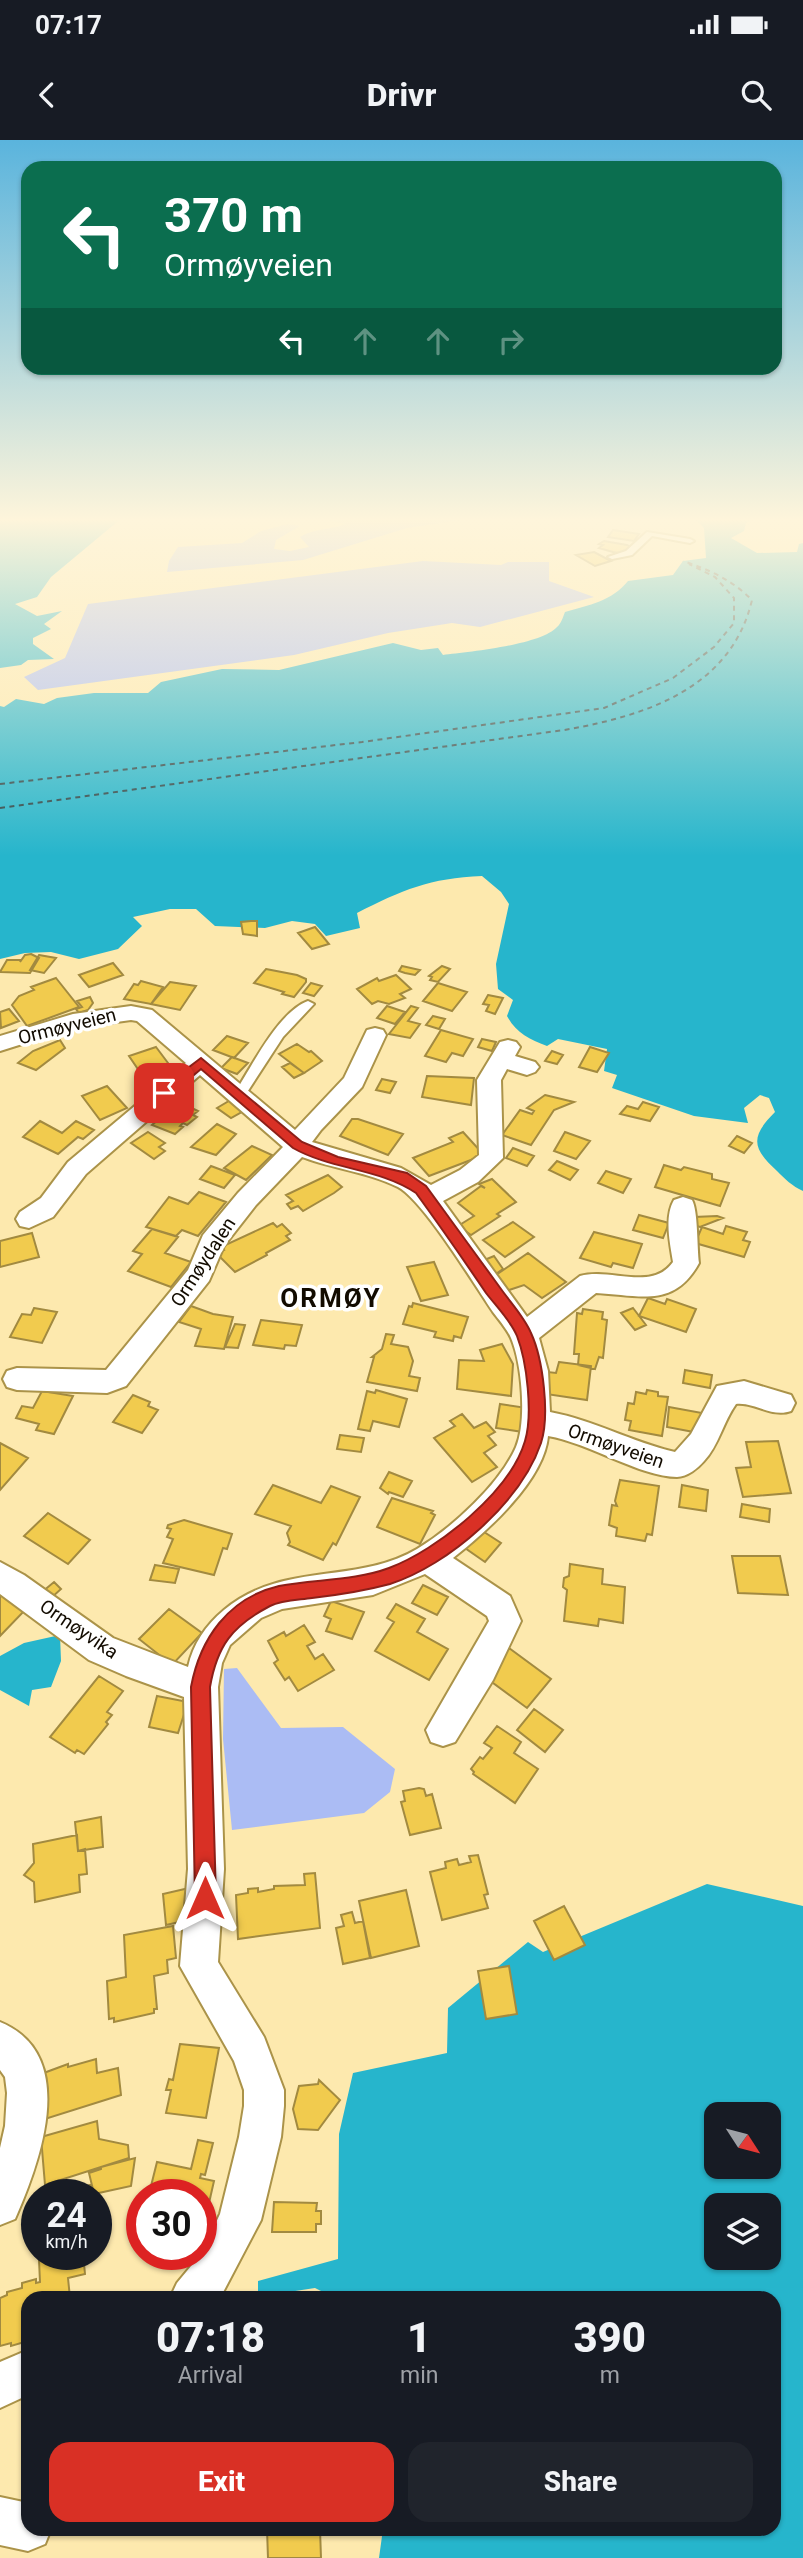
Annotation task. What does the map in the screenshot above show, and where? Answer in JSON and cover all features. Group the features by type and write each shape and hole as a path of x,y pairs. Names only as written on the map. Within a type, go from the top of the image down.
{"street":[{"name":"Ormøyveien","path":"0,1044 109,1014 133,1012 149,1018 177,1045 240,1094 298,1145 325,1158 402,1177 429,1198 524,1334 534,1371 536,1422 528,1455 511,1484 469,1527 428,1559 373,1581 278,1595 256,1604 218,1635 205,1663 201,1687 206,1869 199,1966 250,2051 264,2090 264,2106 260,2137 240,2220 211,2275 198,2291"},
{"name":"Ormøydalen","path":"17,1379 107,1382 117,1378 200,1274 212,1242 247,1199 287,1160 312,1124 354,1082 374,1035"},
{"path":"429,1198 469,1176 491,1158 489,1080 506,1054 527,1067"},
{"path":"29,1219 45,1211 64,1181 77,1168 201,1062"},
{"path":"524,1334 590,1283 655,1288 676,1278 686,1263 682,1237 683,1206"},
{"name":"Ormøyveien","path":"536,1422 572,1428 649,1458 678,1465 686,1461 704,1439 727,1394 744,1392 781,1403"},
{"path":"428,1559 499,1606 505,1621 481,1669 443,1730"},
{"name":"Ormøyvika","path":"0,1576 99,1648 135,1665 201,1687"},
{"path":"0,2042 12,2054 25,2077 26,2110 22,2143 0,2204"},
{"path":"0,2385 21,2375"},
{"path":"0,2521 21,2526"}],"lane":[{"path":"240,1094 273,1040 294,1014 308,1004"}],"shaded area":[{"path":"0,630 49,630 33,638 33,644 54,659 28,660 21,665 0,668"},
{"path":"77,630 408,630 294,655 38,690 24,677 65,658"},
{"path":"553,630 803,630 803,1191 783,1177 759,1149 757,1142 761,1129 775,1112 769,1098 760,1095 744,1108 748,1123 694,1116 612,1088 617,1075 604,1071 607,1049 558,1039 547,1046 519,1031 507,1016 513,1000 498,989 496,964 509,904 501,892 482,876 447,879 403,892 357,913 360,928 326,936 315,924 292,921 265,928 215,926 196,909 170,909 133,917 142,926 118,949 79,959 51,952 25,953 0,959 0,706 4,707 16,699 44,704 57,698 94,693 148,693 161,682 222,669 279,670 393,643 421,650 438,648 443,655 520,643"},
{"path":"60,1635 61,1661 51,1687 32,1690 29,1706 0,1690 0,1656 24,1643"},
{"path":"237,1668 281,1728 343,1727 395,1769 390,1792 364,1813 232,1830 223,1739 224,1669"},
{"path":"707,1884 803,1906 803,2558 379,2558 382,2536 781,2536 781,2291 321,2291 315,2288 258,2291 258,2281 338,2259 339,2134 353,2073 447,2053 448,2008 528,1942 543,1952"}],"building":[{"path":"257,921 257,936 243,934 241,922"},
{"path":"315,927 329,944 312,949 298,933"},
{"path":"31,954 39,958 30,973 0,972 7,960 21,960 20,962 25,955"},
{"path":"39,955 56,958 44,973 30,970"},
{"path":"113,963 123,975 89,987 79,975"},
{"path":"402,966 420,970 415,975 405,973 399,971"},
{"path":"442,966 450,969 438,982 430,980 432,977 429,976"},
{"path":"266,969 297,975 306,979 306,982 294,997 282,994 284,992 254,983"},
{"path":"396,975 411,989 400,994 405,998 389,1004 378,1001 372,1004 357,989 377,978 379,981"},
{"path":"56,978 79,1007 27,1026 12,1005 19,996 34,990 31,987"},
{"path":"141,981 163,987 151,1004 124,999 134,984 138,985"},
{"path":"170,982 196,986 180,1010 151,1004"},
{"path":"311,983 322,986 314,996 303,993"},
{"path":"438,983 467,992 452,1011 423,1001"},
{"path":"488,995 503,998 495,1014 486,1011 489,1005 483,1004"},
{"path":"90,997 93,1003 88,1010 79,1013 76,1009 82,1007 77,1001"},
{"path":"387,1006 405,1012 395,1024 377,1018"},
{"path":"411,1006 418,1008 408,1021 420,1024 410,1038 389,1034"},
{"path":"9,1009 19,1021 1,1028 0,1012"},
{"path":"433,1016 445,1019 439,1029 426,1025"},
{"path":"441,1030 473,1039 463,1056 452,1053 446,1062 425,1056"},
{"path":"227,1036 248,1043 234,1058 213,1050"},
{"path":"482,1039 496,1042 492,1051 478,1047"},
{"path":"60,1040 65,1048 36,1070 18,1063 33,1051"},
{"path":"297,1044 322,1061 304,1073 279,1054"},
{"path":"156,1047 174,1071 146,1081 129,1056"},
{"path":"590,1047 609,1053 597,1072 579,1067"},
{"path":"552,1051 563,1055 557,1064 545,1061"},
{"path":"232,1057 248,1063 237,1074 221,1068"},
{"path":"290,1063 304,1073 294,1078 282,1067"},
{"path":"427,1076 474,1078 471,1105 422,1097"},
{"path":"157,1078 166,1085 148,1095 139,1087"},
{"path":"382,1079 396,1082 390,1093 376,1090"},
{"path":"107,1086 127,1108 100,1120 82,1096"},
{"path":"545,1095 574,1102 554,1110 531,1145 502,1135 520,1110 532,1114 534,1111 527,1108"},
{"path":"234,1098 247,1109 231,1118 217,1108"},
{"path":"179,1102 198,1111 193,1115 197,1117 187,1125 183,1123 180,1126 183,1127 175,1134 152,1125"},
{"path":"643,1102 659,1107 650,1121 620,1114 627,1106 638,1109"},
{"path":"352,1119 403,1134 388,1155 340,1136"},
{"path":"40,1121 62,1133 76,1121 94,1130 83,1139 78,1137 58,1154 23,1137"},
{"path":"217,1124 236,1134 216,1155 191,1147"},
{"path":"148,1132 165,1143 159,1147 165,1151 154,1159 131,1143"},
{"path":"463,1132 484,1155 429,1176 413,1158 453,1142 449,1138"},
{"path":"565,1132 590,1141 576,1159 554,1151"},
{"path":"737,1136 752,1143 744,1153 729,1146"},
{"path":"252,1146 272,1155 246,1180 224,1168"},
{"path":"513,1148 534,1156 527,1166 506,1158"},
{"path":"557,1161 578,1170 570,1180 549,1170"},
{"path":"664,1165 712,1174 712,1179 729,1183 720,1206 655,1187"},
{"path":"211,1166 235,1175 224,1188 200,1179"},
{"path":"606,1171 631,1179 623,1193 598,1183"},
{"path":"328,1175 342,1187 303,1211 298,1206 291,1209 287,1204 293,1201 286,1195"},
{"path":"492,1179 516,1202 471,1235 458,1226 474,1216 458,1203 481,1186 485,1188 479,1184"},
{"path":"199,1192 226,1202 198,1236 182,1230 176,1236 146,1227 169,1197 188,1204"},
{"path":"639,1215 669,1223 663,1238 633,1230"},
{"path":"694,1217 723,1218 700,1227 690,1224"},
{"path":"513,1222 534,1237 505,1257 483,1240"},
{"path":"273,1223 277,1227 282,1224 291,1233 286,1236 290,1240 266,1253 267,1255 235,1272 217,1254 224,1250 221,1247"},
{"path":"726,1226 747,1232 743,1240 750,1242 744,1257 695,1243 702,1227 723,1234"},
{"path":"152,1229 178,1237 165,1253 191,1262 171,1287 128,1271 142,1254 133,1251"},
{"path":"594,1232 642,1244 633,1268 613,1263 611,1267 580,1258"},
{"path":"32,1233 39,1257 0,1267 0,1241"},
{"path":"528,1253 566,1282 542,1298 524,1285 503,1292 493,1277"},
{"path":"494,1256 503,1269 493,1276 482,1261"},
{"path":"434,1262 448,1295 421,1301 407,1267"},
{"path":"648,1298 665,1304 667,1299 696,1309 686,1332 639,1316"},
{"path":"413,1303 468,1317 461,1338 454,1336 453,1341 434,1337 436,1332 403,1324 409,1306 412,1307"},
{"path":"191,1306 213,1314 233,1317 224,1349 195,1346 201,1329 179,1322"},
{"path":"34,1308 57,1312 42,1343 10,1337 22,1314 31,1315"},
{"path":"633,1308 646,1325 635,1330 621,1313"},
{"path":"583,1309 603,1312 602,1319 607,1320 603,1358 599,1357 595,1369 578,1365 579,1354 574,1354 577,1313 582,1314"},
{"path":"261,1320 302,1325 296,1346 285,1345 284,1349 253,1345"},
{"path":"235,1324 245,1325 238,1348 225,1347"},
{"path":"386,1334 394,1335 391,1344 408,1347 413,1361 409,1376 420,1378 417,1391 367,1382 372,1357 382,1349"},
{"path":"502,1344 513,1364 511,1396 457,1389 459,1360 484,1361 480,1350"},
{"path":"559,1362 591,1366 587,1400 546,1394 548,1372 556,1373"},
{"path":"685,1370 712,1375 710,1388 683,1383"},
{"path":"376,1390 407,1399 399,1427 373,1421 370,1431 358,1429 367,1391 375,1393"},
{"path":"647,1390 658,1392 658,1396 668,1397 662,1436 629,1430 631,1421 625,1420 628,1403 634,1404 636,1392 646,1394"},
{"path":"42,1391 73,1396 54,1434 36,1430 39,1424 16,1418 22,1406 33,1408"},
{"path":"133,1395 150,1402 148,1406 158,1410 142,1433 113,1422"},
{"path":"500,1404 527,1408 523,1432 496,1428"},
{"path":"669,1407 702,1413 699,1433 667,1427"},
{"path":"462,1414 474,1428 486,1422 495,1432 488,1436 496,1445 484,1453 497,1467 472,1482 434,1438 455,1426 450,1421"},
{"path":"340,1435 364,1438 361,1452 337,1449"},
{"path":"778,1441 791,1493 743,1497 736,1468 751,1467 746,1442"},
{"path":"0,1443 28,1458 0,1490"},
{"path":"389,1472 412,1481 403,1497 389,1492 388,1494 380,1488"},
{"path":"620,1480 659,1486 652,1535 647,1534 645,1541 616,1536 617,1528 609,1525 612,1505 617,1506 615,1501"},
{"path":"273,1485 321,1503 331,1486 360,1497 336,1545 333,1543 323,1560 288,1545 290,1542 287,1533 291,1526 255,1514"},
{"path":"682,1485 708,1490 706,1511 679,1507"},
{"path":"392,1498 433,1511 431,1513 435,1515 420,1544 377,1527"},
{"path":"742,1504 770,1509 769,1522 740,1517"},
{"path":"48,1513 90,1540 68,1564 24,1536"},
{"path":"184,1520 232,1534 227,1549 223,1548 214,1575 163,1563 173,1539 167,1537 171,1529 167,1528 168,1525"},
{"path":"481,1530 501,1543 485,1562 465,1548"},
{"path":"732,1556 780,1556 788,1595 738,1593"},
{"path":"570,1564 603,1569 602,1584 625,1587 623,1623 599,1619 598,1626 564,1621 567,1590 563,1587 564,1578 569,1576"},
{"path":"155,1565 179,1569 175,1583 150,1580"},
{"path":"54,1582 61,1589 50,1599 42,1592"},
{"path":"423,1585 448,1597 437,1615 412,1603"},
{"path":"0,1587 28,1607 0,1636"},
{"path":"331,1601 364,1612 352,1639 326,1631 331,1619 324,1616"},
{"path":"396,1604 425,1619 417,1632 448,1649 429,1680 375,1651 394,1622 387,1618"},
{"path":"169,1609 202,1633 172,1665 139,1639"},
{"path":"304,1625 315,1642 307,1646 315,1659 323,1654 334,1670 298,1691 289,1677 285,1680 274,1663 278,1660 268,1641 284,1632 286,1636"},
{"path":"509,1648 551,1679 527,1708 485,1677"},
{"path":"99,1676 123,1691 107,1712 112,1715 106,1722 108,1724 84,1754 77,1750 75,1753 50,1737"},
{"path":"157,1696 188,1702 178,1733 149,1727"},
{"path":"534,1709 563,1730 545,1752 517,1730"},
{"path":"497,1726 521,1742 514,1753 538,1769 515,1803 473,1774 471,1769 480,1757 483,1759 492,1748 484,1743"},
{"path":"424,1789 426,1796 432,1794 441,1828 410,1835 401,1802 405,1801 403,1791"},
{"path":"101,1817 103,1847 78,1851 75,1822"},
{"path":"77,1835 78,1851 85,1849 87,1874 79,1875 80,1892 35,1902 34,1882 24,1875 34,1863 33,1844"},
{"path":"478,1855 488,1894 484,1895 488,1908 442,1920 430,1872 446,1868 445,1862 457,1859 459,1865 471,1862 469,1856"},
{"path":"315,1873 320,1928 238,1939 236,1895 248,1893 248,1889 258,1888 258,1892 274,1889 274,1886 305,1885 304,1874"},
{"path":"189,1888 193,1919 166,1925 163,1894"},
{"path":"406,1890 419,1946 371,1958 359,1901"},
{"path":"564,1906 585,1945 554,1960 534,1921"},
{"path":"352,1912 355,1923 363,1921 370,1958 343,1964 336,1928 344,1926 341,1915"},
{"path":"173,1926 176,1958 167,1960 168,1973 154,1976 157,2009 154,2009 154,2013 114,2022 114,2018 109,2019 107,1981 126,1977 124,1935"},
{"path":"509,1966 517,2014 486,2019 478,1971"},
{"path":"180,2044 219,2048 206,2118 166,2113 171,2090 166,2090 169,2079 173,2080"},
{"path":"96,2059 97,2073 118,2068 121,2095 45,2119 41,2074 68,2064 68,2067"},
{"path":"319,2080 340,2100 318,2130 298,2129 293,2109 299,2086 318,2084"},
{"path":"97,2121 99,2139 128,2145 129,2158 64,2179 44,2179 41,2137"},
{"path":"198,2140 213,2143 205,2175 201,2174 200,2178 205,2179 153,2179 157,2162 191,2169"},
{"path":"135,2158 132,2179 126,2179 126,2187 112,2190 112,2179 90,2179 89,2173"},
{"path":"274,2202 317,2203 316,2211 321,2211 321,2224 316,2224 316,2232 272,2232"},
{"path":"39,2270 85,2270 85,2274 68,2278 69,2291 21,2291 21,2343 0,2346 0,2298 7,2295 7,2292 22,2288 22,2283 36,2279 36,2283 40,2282"},
{"path":"267,2536 320,2536 321,2558 268,2558"}],"ferry route":[{"path":"0,784 362,742 604,708 673,678 714,647 728,630"},
{"path":"0,808 594,724 654,706 680,693 705,677 725,656 741,630"}],"district":[{"name":"ORMØY","path":"331,1298"}],"route":[{"path":"164,1093 201,1062 298,1145 336,1161 391,1173 421,1189 524,1334 533,1363 537,1409 533,1441 522,1467 498,1499 452,1542 428,1559 390,1576 358,1584 278,1595 250,1608 218,1635 205,1663 201,1687 205,1898"}]}
